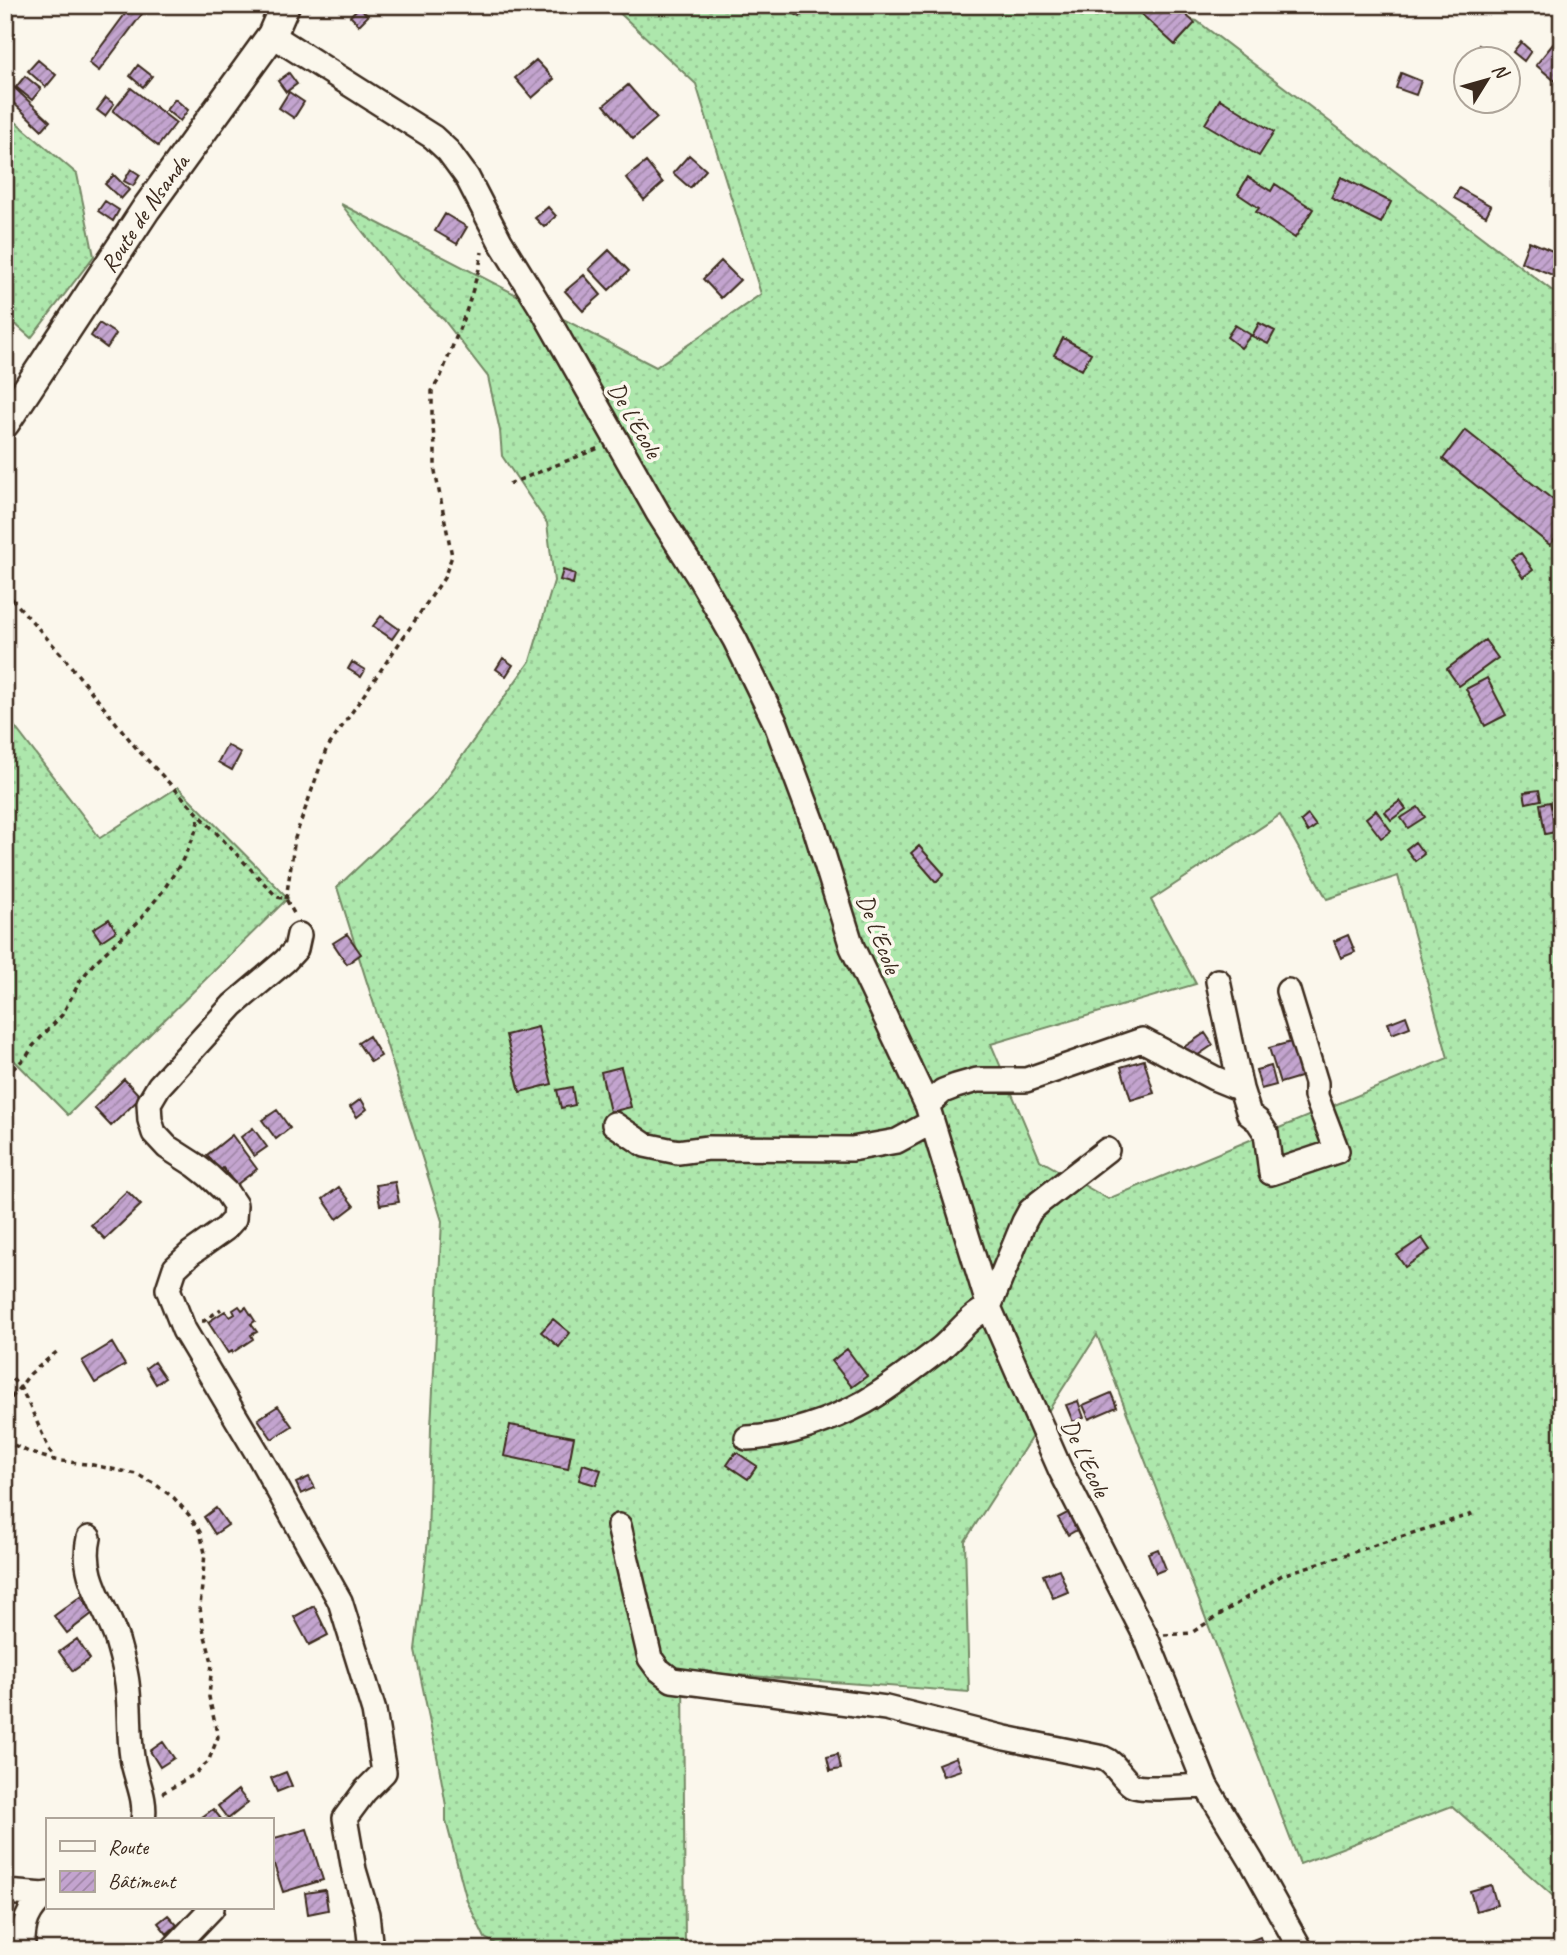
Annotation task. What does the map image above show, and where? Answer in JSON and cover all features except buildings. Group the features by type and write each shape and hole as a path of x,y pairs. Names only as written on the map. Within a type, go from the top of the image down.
{"street":[{"name":"Route de Nsanda","path":"5,423 146,209 272,35 285,5"},
{"name":"De L'Ecole","path":"272,35 433,137 448,151 467,177 487,219 735,640 776,724 815,828 852,947 930,1114 989,1307 1060,1469 1145,1636 1206,1786 1301,1950"},
{"path":"299,935 296,949 285,961 233,1005 159,1086 149,1103 150,1120 154,1133 167,1147 209,1176 227,1192 235,1205 234,1219 175,1268 168,1289 184,1330 260,1456 340,1601 374,1711 384,1772 365,1791 345,1818 354,1870 367,1914 371,1950"},
{"path":"1217,981 1241,1089 1249,1114 1266,1133 1271,1173 1337,1151 1316,1096 1316,1083 1288,991"},
{"path":"614,1124 645,1145 677,1152 708,1148 852,1149 897,1141 930,1114 943,1091 956,1086 978,1080 1026,1080 1142,1040 1214,1078 1241,1089"},
{"path":"747,1438 767,1438 788,1432 866,1402 940,1348 974,1315 989,1307 1030,1211 1107,1150"},
{"path":"620,1525 650,1658 658,1669 672,1680 911,1713 1005,1738 1103,1758 1111,1761 1128,1781 1139,1787 1206,1786"},
{"path":"89,1538 86,1550 93,1589 116,1638 127,1677 132,1758 144,1811"},
{"path":"5,1892 46,1895"},
{"path":"23,1950 24,1924 28,1913 46,1895"},
{"path":"172,1950 210,1910"}],"path":[{"path":"372,5 388,5"},
{"path":"299,935 297,919 286,899 295,838 326,750 444,578 452,556 435,471 432,391 441,376 467,309 479,269 487,219"},
{"path":"509,484 617,441"},
{"path":"5,591 62,655 136,749 277,897 286,899"},
{"path":"5,1076 27,1056 62,1015 80,981 94,963 137,923 162,892 181,863 194,836 200,815"},
{"path":"5,1406 30,1374 59,1350"},
{"path":"5,1372 20,1388 54,1460"},
{"path":"5,1441 54,1460 136,1474 174,1498 200,1532 205,1553 202,1625 212,1662 209,1697 218,1737 208,1762 193,1775 161,1794 144,1811"},
{"path":"1145,1636 1191,1633 1282,1576 1475,1513"}],"green space":[{"path":"611,5 1121,5 1197,21 1554,292 1562,282 1562,1904 1452,1806 1300,1864 1097,1335 965,1541 969,1692 683,1671 685,1950 506,1950 485,1938 467,1901 446,1821 439,1766 415,1650 428,1540 442,1221 337,887 433,797 530,661 554,581 547,523 502,456 500,431 488,377 444,320 399,278 341,204 656,367 761,294 696,84","holes":["1280,815 1327,899 1398,876 1448,1058 1108,1199 1040,1160 991,1044 1196,984 1151,900"]},
{"path":"5,110 77,174 94,256 31,338 5,315"},
{"path":"5,714 100,838 178,787 288,898 68,1115 5,1051"}]}
